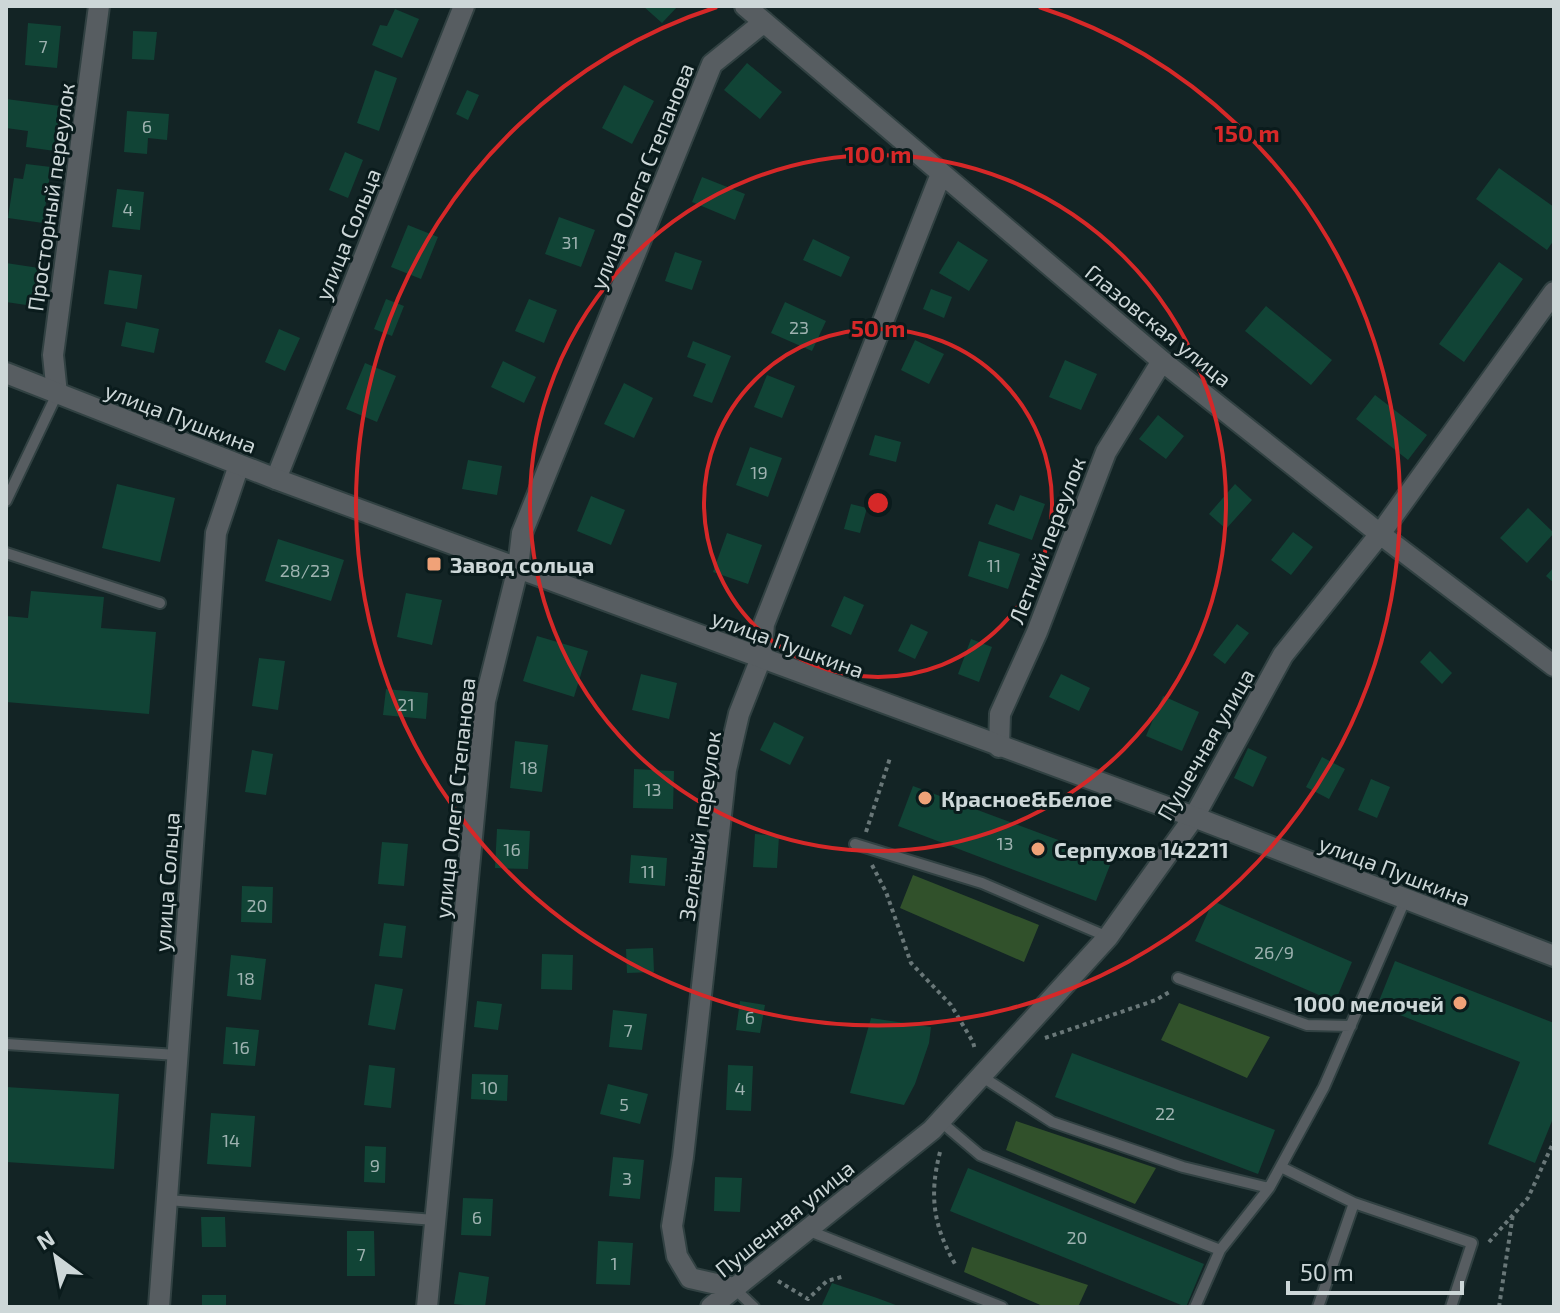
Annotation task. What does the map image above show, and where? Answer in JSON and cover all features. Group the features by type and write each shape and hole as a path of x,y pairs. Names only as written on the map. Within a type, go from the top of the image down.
{"street":[{"name":"Просторный переулок","path":"57,394 53,355 99,6"},
{"name":"улица Сольца","path":"276,479 464,6"},
{"name":"Глазовская улица","path":"745,6 1162,361 1380,534 1554,666"},
{"name":"улица Олега Степанова","path":"427,1307 485,701 518,568 522,533 712,64 764,22"},
{"name":"Зелёный переулок","path":"734,1288 690,1278 677,1256 672,1226 683,1157 726,770 739,714 761,658 764,624 941,174"},
{"name":"Пушечная улица","path":"711,1307 940,1121 1108,937 1194,817 1283,655 1380,534 1554,292"},
{"name":"Летний переулок","path":"999,747 1000,714 1037,632 1106,452 1162,361"},
{"name":"улица Пушкина","path":"6,373 276,479 1194,817 1554,956"},
{"name":"улица Сольца","path":"159,1307 216,533 239,465"}],"lane":[{"path":"6,501 57,394"},
{"path":"6,553 160,603"},
{"path":"858,844 982,883 1108,937"},
{"path":"1195,1307 1220,1250 1269,1188 1324,1087 1351,1034 1405,900"},
{"path":"1182,980 1307,1025 1351,1034"},
{"path":"6,1044 177,1055"},
{"path":"981,1076 1052,1122 1183,1167 1269,1188"},
{"path":"940,1121 980,1155 1220,1250"},
{"path":"1281,1167 1354,1203 1472,1243 1451,1307"},
{"path":"167,1200 435,1220"},
{"path":"1318,1307 1354,1203"},
{"path":"807,1230 1002,1307"},
{"path":"734,1288 754,1307"}],"path":[{"path":"890,758 858,844 886,892 911,963 951,1005 973,1042 981,1076"},
{"path":"1044,1039 1156,1000 1182,980"},
{"path":"1487,1245 1528,1198 1554,1141"},
{"path":"941,1148 933,1178 934,1210 945,1246 955,1264"},
{"path":"1499,1307 1513,1212"},
{"path":"776,1280 808,1299 827,1281 845,1276"}],"green space":[{"path":"913,875 1039,925 1024,962 900,908"},
{"path":"1179,1003 1270,1037 1247,1078 1161,1040"},
{"path":"1016,1121 1156,1168 1135,1204 1006,1150"},
{"path":"972,1247 1088,1285 1078,1307 1045,1307 964,1272"}],"building":[{"path":"643,6 678,6 662,23"},
{"path":"395,9 419,19 402,58 372,45 380,25 387,26"},
{"path":"28,23 61,26 57,68 25,65"},
{"path":"133,31 157,32 154,60 132,59"},
{"path":"747,63 782,92 760,119 724,90"},
{"path":"375,70 397,78 379,131 357,123"},
{"path":"624,85 654,101 632,144 602,128"},
{"path":"467,90 479,95 468,120 456,114"},
{"path":"6,99 60,106 55,151 26,147 28,131 6,128"},
{"path":"127,111 169,114 167,140 148,138 147,154 124,152"},
{"path":"345,152 363,160 348,198 329,190"},
{"path":"26,164 51,167 43,223 8,218 14,178 23,179"},
{"path":"1499,168 1554,207 1554,240 1547,250 1476,199"},
{"path":"702,177 745,194 735,220 692,202"},
{"path":"117,189 144,192 140,230 112,227"},
{"path":"559,217 595,230 581,267 545,254"},
{"path":"408,225 438,237 421,279 391,267"},
{"path":"813,239 850,257 841,277 803,260"},
{"path":"958,241 988,260 969,291 939,273"},
{"path":"675,252 702,261 692,290 665,281"},
{"path":"1499,262 1523,279 1464,362 1439,344"},
{"path":"6,263 39,268 33,306 6,302"},
{"path":"109,270 142,275 137,309 104,304"},
{"path":"931,289 952,297 944,318 923,309"},
{"path":"386,299 404,306 392,336 374,329"},
{"path":"529,299 557,310 544,343 515,331"},
{"path":"785,302 826,321 812,351 771,333"},
{"path":"1266,306 1332,360 1311,385 1245,331"},
{"path":"126,322 159,329 154,353 121,346"},
{"path":"279,329 300,338 285,371 265,362"},
{"path":"915,340 944,354 929,384 901,370"},
{"path":"693,341 731,356 712,403 693,396 706,364 687,357"},
{"path":"1065,360 1097,374 1081,410 1049,397"},
{"path":"503,361 536,377 524,403 491,387"},
{"path":"365,363 396,376 377,422 346,409"},
{"path":"767,375 795,386 782,418 754,407"},
{"path":"624,383 653,398 634,438 604,424"},
{"path":"1375,395 1427,435 1408,460 1356,419"},
{"path":"1158,415 1184,436 1166,459 1139,439"},
{"path":"875,435 901,442 896,462 869,455"},
{"path":"750,447 782,458 768,497 736,485"},
{"path":"468,460 502,466 497,495 462,489"},
{"path":"117,484 175,498 160,562 102,548"},
{"path":"1235,484 1252,500 1226,529 1209,514"},
{"path":"1020,495 1045,504 1032,540 988,524 996,504 1014,511"},
{"path":"591,496 625,510 611,545 577,531"},
{"path":"851,504 867,508 860,533 844,529"},
{"path":"1528,508 1554,533 1527,563 1500,538"},
{"path":"1293,532 1313,547 1291,575 1271,560"},
{"path":"727,533 762,545 748,584 713,572"},
{"path":"278,539 344,560 331,601 265,581"},
{"path":"979,541 1020,554 1008,589 968,576"},
{"path":"1554,567 1554,583 1546,576"},
{"path":"31,591 104,597 101,628 156,632 149,714 6,702 6,616 28,618"},
{"path":"406,593 442,600 432,645 397,637"},
{"path":"844,596 864,605 851,635 831,626"},
{"path":"911,624 928,632 915,659 898,651"},
{"path":"1237,624 1249,633 1225,664 1213,655"},
{"path":"537,636 588,651 574,697 523,681"},
{"path":"971,639 992,647 979,682 958,674"},
{"path":"1430,651 1452,673 1442,684 1420,662"},
{"path":"259,658 285,661 278,710 252,706"},
{"path":"641,674 677,683 669,719 632,710"},
{"path":"1061,674 1090,688 1079,711 1049,697"},
{"path":"386,689 428,693 426,719 383,715"},
{"path":"1163,696 1199,712 1182,751 1146,736"},
{"path":"774,722 804,737 790,765 760,750"},
{"path":"515,741 548,745 542,792 510,788"},
{"path":"1248,748 1267,757 1253,787 1234,778"},
{"path":"252,750 273,754 266,795 245,792"},
{"path":"1322,757 1345,769 1329,799 1306,787"},
{"path":"634,769 674,771 673,809 633,808"},
{"path":"1371,779 1390,787 1377,818 1358,810"},
{"path":"913,786 1112,860 1096,901 898,826"},
{"path":"497,829 530,831 528,869 495,868"},
{"path":"755,834 779,836 777,868 753,867"},
{"path":"382,842 408,844 404,886 378,884"},
{"path":"631,855 667,858 665,886 629,883"},
{"path":"242,886 273,887 272,923 241,922"},
{"path":"1213,901 1352,962 1335,1002 1195,941"},
{"path":"384,923 406,926 402,958 379,956"},
{"path":"653,948 654,972 627,973 626,949"},
{"path":"542,954 573,955 572,990 541,989"},
{"path":"231,955 266,959 261,1000 227,996"},
{"path":"1395,961 1554,1023 1554,1116 1535,1163 1488,1144 1520,1062 1377,1006"},
{"path":"375,984 403,989 395,1030 368,1025"},
{"path":"477,1001 502,1004 498,1030 474,1027"},
{"path":"740,1001 765,1005 760,1033 736,1030"},
{"path":"613,1010 647,1014 642,1050 609,1047"},
{"path":"871,1018 931,1027 915,1084 904,1105 850,1093"},
{"path":"226,1027 259,1030 255,1066 223,1064"},
{"path":"1072,1053 1275,1130 1258,1174 1055,1097"},
{"path":"369,1065 395,1068 391,1108 364,1105"},
{"path":"728,1065 753,1066 751,1111 726,1110"},
{"path":"472,1074 508,1075 507,1101 471,1099"},
{"path":"608,1084 648,1094 640,1124 600,1114"},
{"path":"6,1087 119,1094 114,1169 6,1162"},
{"path":"211,1113 255,1116 251,1167 207,1164"},
{"path":"365,1146 386,1147 385,1183 364,1182"},
{"path":"613,1157 644,1160 640,1199 609,1196"},
{"path":"968,1168 1204,1264 1186,1307 950,1211"},
{"path":"715,1177 742,1178 740,1212 714,1211"},
{"path":"463,1198 493,1199 491,1236 461,1235"},
{"path":"201,1217 225,1217 226,1247 202,1247"},
{"path":"347,1231 374,1231 375,1276 347,1276"},
{"path":"598,1241 633,1243 630,1285 596,1284"},
{"path":"459,1272 489,1277 485,1307 454,1304"},
{"path":"832,1283 877,1298 901,1307 821,1307"},
{"path":"202,1295 226,1295 226,1307 202,1307"}],"place":[{"name":"Завод сольца","path":"434,564"},
{"name":"Красное&Белое","path":"925,798"},
{"name":"Серпухов 142211","path":"1038,849"},
{"name":"1000 мелочей","path":"1460,1003"}]}
